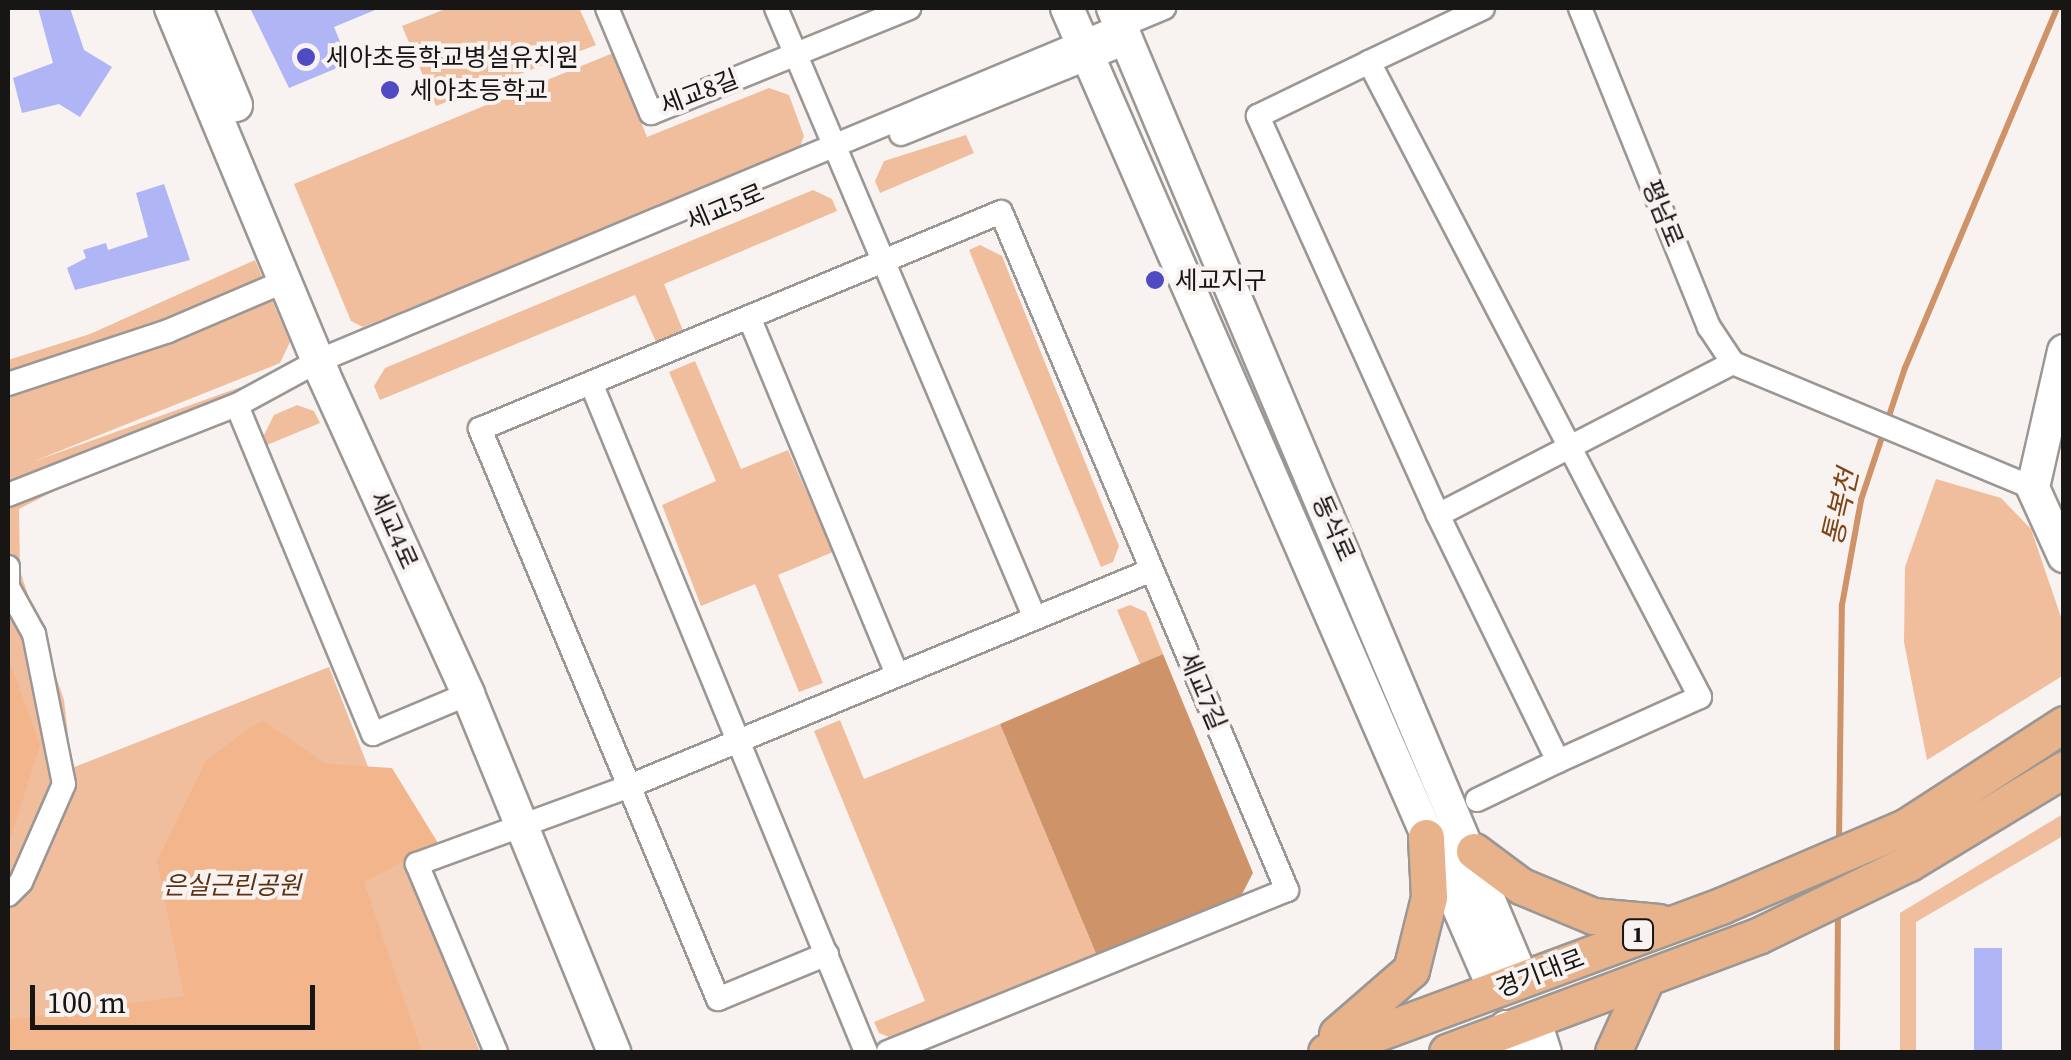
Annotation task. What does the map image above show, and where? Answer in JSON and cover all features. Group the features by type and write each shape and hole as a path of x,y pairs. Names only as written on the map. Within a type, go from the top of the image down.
{"main road":[{"name":"세교4로","path":"171,8 285,282 331,365"},
{"name":"세교4로","path":"196,8 331,365 614,1052"},
{"name":"동삭로","path":"1067,8 1426,837 1509,986"},
{"name":"동삭로","path":"1120,25 1474,851 1509,986"},
{"path":"2064,351 2033,488 2064,556"},
{"name":"경기대로","path":"1326,1052 1509,986 1907,826 2064,724"},
{"name":"경기대로","path":"1448,1052 1525,1038 1647,977 1760,935 1909,863 2064,769"},
{"path":"1310,1052 1362,1018 1411,970 1428,896 1426,837"},
{"path":"1474,851 1520,886 1593,916 1631,924 1675,921"},
{"path":"1612,1052 1647,977"},
{"path":"1509,986 1525,1038"}],"street":[{"name":"세교8길","path":"607,8 651,113 910,8"},
{"path":"776,8 1034,616"},
{"name":"세교5로","path":"8,495 237,405 1083,50 1120,25 1164,8"},
{"path":"1483,8 1258,116 1438,515 1558,761"},
{"name":"평남로","path":"1580,8 1710,326 1732,363"},
{"path":"1369,62 1566,447 1700,697 1477,800"},
{"name":"세교7길","path":"826,954 718,999 626,787 480,429 1001,212 1287,890 888,1052"},
{"path":"8,384 168,331 285,282"},
{"path":"749,317 897,674"},
{"path":"1438,515 1732,363 2033,488"},
{"path":"591,383 866,1052"},
{"path":"237,405 373,734 468,694"},
{"path":"8,568 8,588 34,634 64,784 21,882 8,896"},
{"path":"496,1052 416,864 626,787 1152,570"}],"green space":[{"path":"448,8 579,8 596,45 436,106 402,26"},
{"path":"613,53 647,137 769,88 789,95 804,136 798,152 363,327 351,321 294,184"},
{"path":"966,135 974,153 880,193 875,181 884,161"},
{"path":"813,190 832,199 837,211 664,284 684,333 657,344 635,295 380,400 374,386 385,368"},
{"path":"980,245 1002,256 1119,546 1113,562 1101,567 969,250"},
{"name":"은실근린공원","path":"255,260 290,342 280,363 32,462 296,367 19,509 20,571 64,700 72,768 329,667 480,1052 8,1052 8,360 90,334"},
{"path":"695,361 741,469 788,450 833,552 778,575 823,683 799,692 755,584 701,606 662,505 716,481 669,372"},
{"path":"297,405 314,411 320,423 267,445 264,435 274,415"},
{"path":"1936,479 2001,498 2031,529 2063,623 2064,675 1927,760 1904,642 1905,567"},
{"path":"1130,605 1146,612 1163,654 1140,664 1117,610"},
{"path":"8,656 40,745 8,846"},
{"path":"262,720 326,764 392,768 438,843 364,882 422,1052 8,1052 8,1020 184,996 157,861 207,759"},
{"path":"840,720 864,779 1000,724 1097,956 894,1039 879,1033 874,1022 925,1001 814,731"},
{"path":"2063,814 2063,836 1916,922 1916,1052 1900,1052 1900,913"}],"shaded area":[{"path":"1163,654 1253,873 1241,896 1097,956 1000,724"}],"building":[{"path":"38,8 70,8 84,50 112,67 80,117 59,104 22,113 13,78 53,63"},
{"path":"250,8 380,8 334,27 349,63 289,88"},
{"path":"164,184 190,260 75,290 67,268 86,258 83,250 106,243 108,250 148,237 136,193"},
{"path":"1974,948 2002,948 2002,1052 1974,1052"}],"waterway":[{"name":"통복천","path":"1839,841 1842,605 1861,500 1905,368 2057,8"},
{"name":"통복천","path":"1837,1052 1838,909"}],"place":[{"name":"세아초등학교병설유치원","path":"306,57"},
{"name":"세아초등학교","path":"390,90"},
{"name":"세교지구","path":"1155,280"}]}
